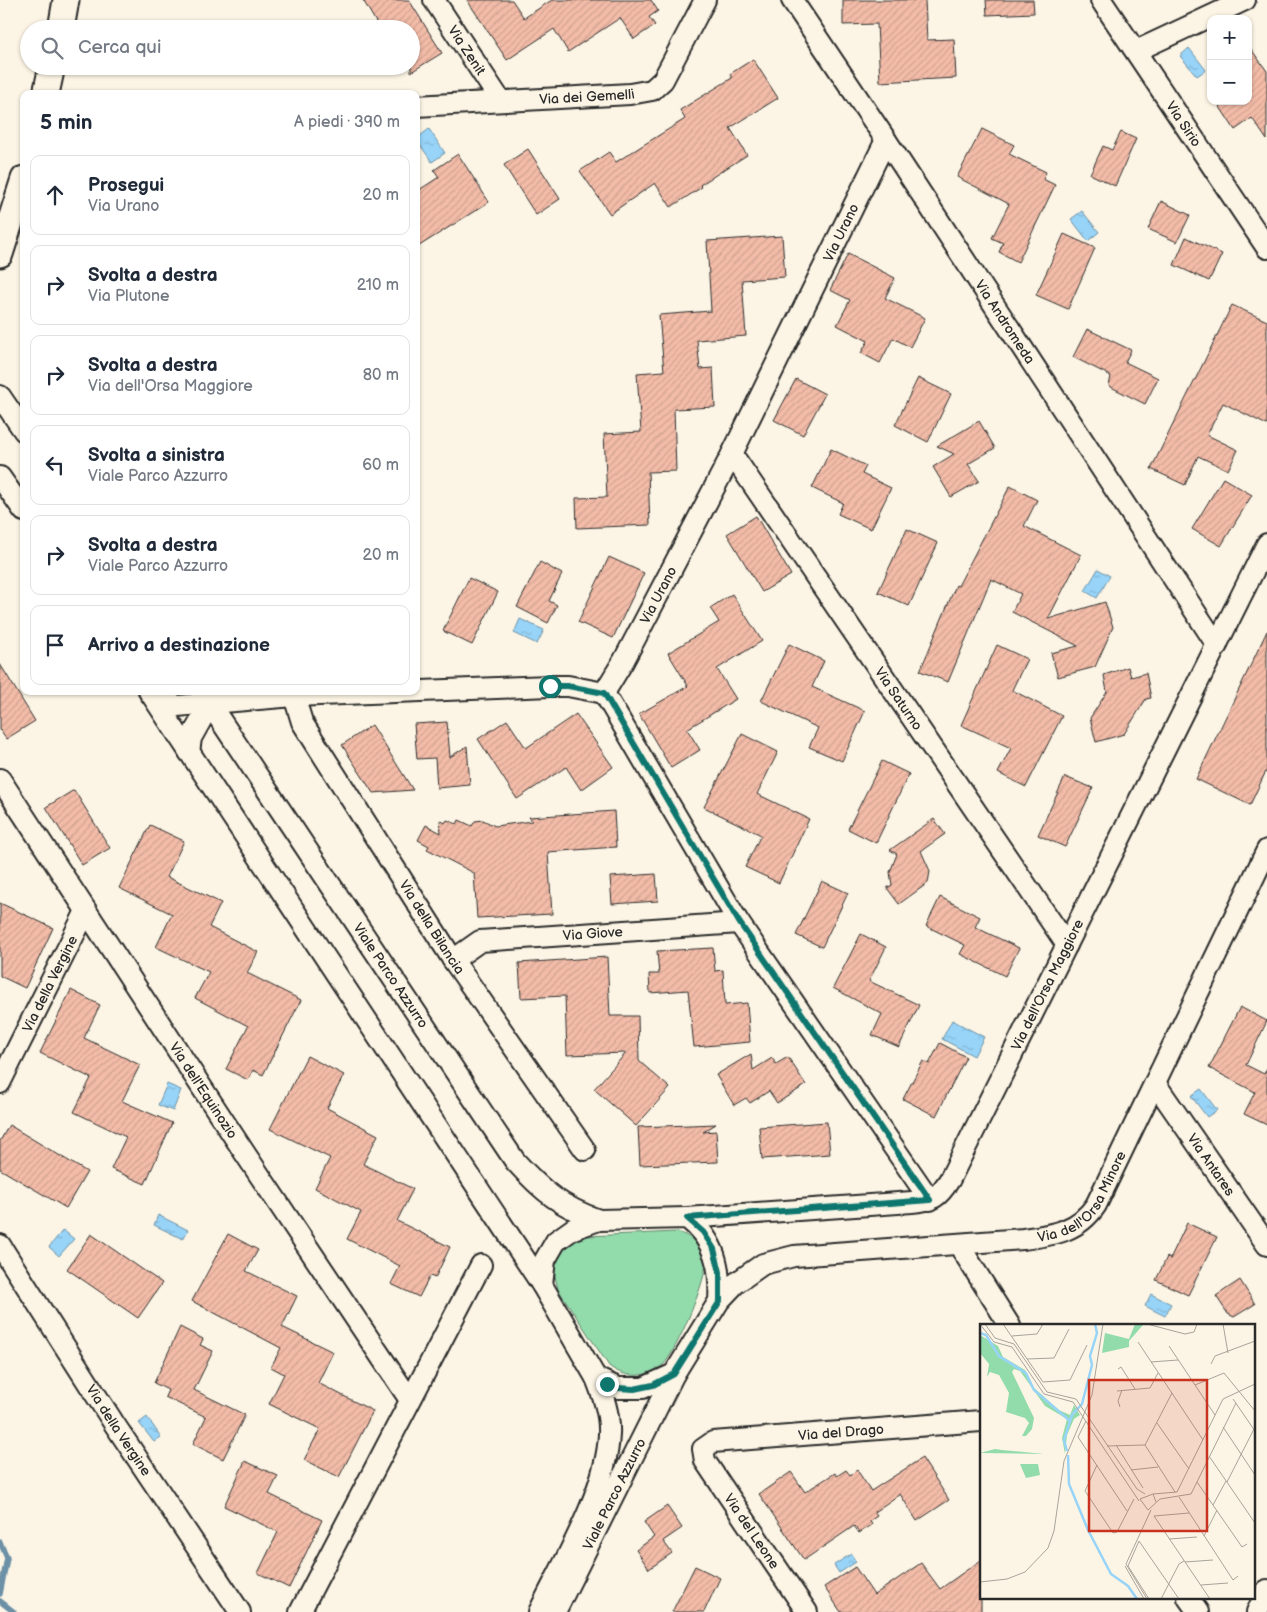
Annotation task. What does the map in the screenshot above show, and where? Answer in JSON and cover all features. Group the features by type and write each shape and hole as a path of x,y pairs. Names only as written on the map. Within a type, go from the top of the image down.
{"main road":[{"path":"63,20 66,0"},
{"path":"47,90 50,75"},
{"path":"0,254 20,192"}],"street":[{"name":"Via Zenit","path":"434,0 500,100"},
{"name":"Via dei Gemelli","path":"420,106 630,94 652,90 666,76 705,0"},
{"name":"Via Andromeda","path":"792,0 1217,645"},
{"name":"Via Sirio","path":"1101,0 1267,248"},
{"path":"1136,51 1245,0"},
{"name":"Via Urano","path":"604,693 624,660 732,454 886,140"},
{"path":"0,396 20,425"},
{"name":"Via Saturno","path":"732,454 1067,945"},
{"path":"0,477 20,505"},
{"name":"Via dell'Orsa Maggiore","path":"930,1200 940,1194 950,1179 1267,544"},
{"path":"420,691 568,686 604,693 739,922 930,1200"},
{"name":"Viale Parco Azzurro","path":"151,695 542,1285 596,1378 609,1420 609,1434 603,1472 595,1496 539,1612"},
{"name":"Viale Parco Azzurro","path":"155,695 177,706 205,698 515,1161 552,1198 582,1214 599,1220"},
{"path":"189,752 191,738 205,698 320,695"},
{"name":"Via della Bilancia","path":"294,696 302,722 453,960 585,1150"},
{"name":"Via dell'Equinozio","path":"0,778 410,1400"},
{"name":"Via dell'Orsa Minore","path":"720,1301 736,1283 754,1269 786,1257 959,1245 1048,1236 1069,1230 1085,1219 1096,1205 1267,850"},
{"name":"Via della Vergine","path":"0,1083 86,911"},
{"name":"Via Giove","path":"453,960 480,941 739,922"},
{"name":"Via Antares","path":"1155,1083 1267,1245"},
{"path":"687,1218 930,1200"},
{"path":"687,1218 703,1232 714,1249 720,1272 720,1301"},
{"name":"Viale Parco Azzurro","path":"542,1285 545,1260 556,1241 573,1229 599,1220 687,1218"},
{"name":"Via della Vergine","path":"0,1245 115,1425 240,1612"},
{"path":"959,1245 1009,1324"},
{"path":"300,1612 481,1265"},
{"name":"Viale Parco Azzurro","path":"555,1612 674,1374 720,1301"},
{"path":"596,1378 618,1388 634,1389 653,1385 674,1374"},
{"name":"Via del Drago","path":"703,1449 713,1442 980,1421"},
{"name":"Via del Leone","path":"703,1449 705,1461 807,1612"},
{"path":"1257,1612 1267,1590"},
{"path":"1189,1600 1198,1612"}],"green space":[{"path":"676,1232 686,1235 695,1241 702,1249 706,1259 706,1268 697,1297 683,1331 663,1365 643,1374 629,1375 622,1373 609,1366 558,1289 554,1272 559,1254 567,1244 587,1236"}],"water":[{"path":"1189,48 1206,70 1197,76 1180,56"},
{"path":"429,129 445,153 432,162 420,145 420,136"},
{"path":"1082,211 1099,232 1088,241 1071,219"},
{"path":"1098,569 1110,576 1097,598 1085,591"},
{"path":"520,619 544,630 537,644 514,633"},
{"path":"952,1020 984,1037 974,1056 942,1039"},
{"path":"167,1084 181,1090 173,1111 158,1105"},
{"path":"1201,1089 1217,1110 1207,1117 1191,1096"},
{"path":"158,1215 188,1230 183,1239 154,1225"},
{"path":"63,1230 74,1239 59,1256 49,1247"},
{"path":"1151,1294 1171,1304 1165,1316 1145,1306"},
{"path":"147,1417 161,1437 154,1442 139,1423"},
{"path":"851,1554 856,1562 839,1573 834,1565"}],"building":[{"path":"363,0 409,0 442,53 420,66 420,20 375,20"},
{"path":"467,0 512,0 524,18 552,0 651,0 658,11 649,17 655,25 634,39 620,18 568,52 554,29 507,60"},
{"path":"843,0 925,0 927,40 954,39 956,78 880,82 877,24 843,25"},
{"path":"986,0 1033,0 1034,13 987,15"},
{"path":"1252,50 1267,71 1267,140 1252,118 1235,130 1219,105 1252,105"},
{"path":"753,59 778,98 730,128 747,155 700,185 702,187 671,207 655,183 610,214 580,171 609,152 616,162 685,119 680,110 732,78 730,74"},
{"path":"982,129 1014,145 1009,154 1046,172 1043,179 1055,185 1018,262 999,252 1003,243 992,238 1009,204 957,177"},
{"path":"1121,132 1136,139 1115,186 1090,174 1103,146 1112,150"},
{"path":"528,149 560,199 536,215 504,165"},
{"path":"458,154 489,202 420,245 420,189 439,177 434,170"},
{"path":"1161,201 1190,215 1177,242 1148,229"},
{"path":"1064,234 1095,248 1068,309 1036,295"},
{"path":"782,236 785,277 742,280 746,336 697,340 700,369 713,368 715,407 674,409 676,471 648,472 650,525 577,528 576,498 607,497 604,434 641,432 637,373 664,371 659,315 711,311 707,241"},
{"path":"1186,237 1222,254 1209,281 1174,265"},
{"path":"848,254 895,278 885,298 925,318 910,347 893,338 880,363 861,353 868,341 837,325 850,300 830,290"},
{"path":"1232,305 1267,321 1267,425 1223,403 1207,435 1238,450 1228,470 1198,456 1185,485 1151,469"},
{"path":"1087,329 1131,350 1125,362 1158,378 1145,404 1109,386 1111,376 1073,357"},
{"path":"918,378 951,394 928,442 895,425"},
{"path":"796,379 825,394 803,435 774,420"},
{"path":"979,421 995,448 968,464 979,481 951,497 933,467 954,454 937,446"},
{"path":"831,449 866,466 862,474 891,488 871,529 838,514 843,503 812,488"},
{"path":"1223,478 1252,495 1221,546 1192,529"},
{"path":"1010,486 1037,500 1024,526 1081,555 1048,619 1105,602 1113,627 1095,667 1058,677 1051,653 1078,646 1012,612 1021,594 991,579 948,682 920,671 956,585 958,586"},
{"path":"756,516 791,575 762,592 727,534"},
{"path":"907,529 938,543 909,606 878,592"},
{"path":"609,557 644,573 613,638 578,622"},
{"path":"540,562 562,574 549,601 557,605 548,623 517,607"},
{"path":"469,578 498,592 472,645 443,631"},
{"path":"732,594 762,641 717,669 736,699 687,729 700,750 671,768 639,714 688,686 668,653 719,622 710,608"},
{"path":"1267,631 1267,769 1250,805 1196,779"},
{"path":"789,644 824,661 812,687 865,711 842,761 809,747 818,728 761,701"},
{"path":"997,645 1027,659 1012,690 1062,716 1026,787 998,773 1011,748 961,725"},
{"path":"0,664 35,721 6,739 0,730"},
{"path":"1128,667 1131,677 1146,673 1151,698 1146,699 1124,734 1096,742 1090,718 1107,692 1104,675"},
{"path":"576,714 613,767 581,790 566,767 517,799 478,739 507,720 526,748"},
{"path":"447,722 450,757 467,746 470,785 437,788 435,758 417,759 414,724"},
{"path":"372,725 413,790 373,793 342,745"},
{"path":"742,734 778,752 757,794 809,819 779,883 745,867 761,835 704,807"},
{"path":"882,761 909,774 876,843 848,829"},
{"path":"1065,777 1093,788 1065,847 1038,835"},
{"path":"74,790 110,848 82,865 46,807"},
{"path":"614,811 616,847 548,852 552,914 477,918 474,873 427,849 429,846 418,840 426,825 441,833 440,820 445,823 447,820 457,824 459,820 472,826 475,821 483,820 495,826 532,821 529,817"},
{"path":"934,819 945,834 921,851 930,871 928,883 899,904 887,888 892,885 890,872 897,854 890,850"},
{"path":"150,825 184,841 167,877 221,903 209,927 258,952 247,973 301,1000 263,1075 253,1070 248,1080 226,1069 248,1026 195,998 209,972 156,947 172,914 119,888"},
{"path":"656,874 658,901 612,904 610,877"},
{"path":"822,881 848,893 822,947 796,935"},
{"path":"940,897 980,917 975,927 1019,948 1005,976 960,954 965,945 926,926"},
{"path":"0,903 53,928 25,988 0,976"},
{"path":"861,934 886,947 869,981 919,1005 899,1047 872,1035 882,1014 833,988"},
{"path":"713,948 715,971 723,970 725,1005 747,1003 750,1042 694,1047 688,990 650,993 649,974 659,974 657,951"},
{"path":"607,957 610,1016 638,1016 639,1061 670,1088 636,1126 594,1089 626,1053 567,1055 565,996 521,998 519,963"},
{"path":"71,990 100,1005 84,1038 140,1065 122,1101 172,1123 145,1184 111,1169 126,1137 74,1112 91,1078 40,1053"},
{"path":"1240,1007 1267,1021 1246,1065 1264,1074 1267,1068 1267,1125 1244,1114 1255,1092 1209,1068"},
{"path":"940,1043 966,1057 936,1116 903,1099 923,1061 929,1064"},
{"path":"751,1054 753,1070 772,1058 776,1064 788,1057 806,1085 777,1103 769,1091 750,1103 746,1098 734,1105 716,1075"},
{"path":"307,1056 344,1075 327,1108 378,1135 363,1164 413,1189 397,1221 450,1247 435,1278 430,1276 419,1297 391,1284 400,1266 347,1239 361,1212 315,1188 330,1158 270,1129"},
{"path":"827,1122 830,1154 762,1159 759,1127"},
{"path":"716,1124 703,1132 716,1131 718,1162 640,1165 638,1127"},
{"path":"9,1125 87,1172 66,1208 0,1169 0,1141"},
{"path":"1187,1223 1217,1237 1188,1295 1156,1280 1167,1257 1170,1259"},
{"path":"91,1234 162,1283 138,1318 67,1269"},
{"path":"228,1234 258,1250 246,1271 297,1296 282,1327 333,1352 318,1383 373,1411 339,1477 304,1460 320,1429 269,1404 284,1374 271,1367 281,1348 192,1301"},
{"path":"1240,1280 1255,1304 1234,1317 1228,1314 1216,1296"},
{"path":"180,1327 203,1339 200,1345 213,1351 194,1390 245,1415 223,1459 193,1444 206,1417 165,1397 168,1390 154,1383"},
{"path":"922,1458 949,1500 917,1521 900,1494 874,1512 877,1516 870,1521 872,1525 859,1533 854,1526 804,1560 759,1494 791,1472 805,1492 835,1473 837,1476 846,1470 850,1475 857,1470 871,1491"},
{"path":"245,1461 278,1476 269,1494 322,1520 289,1588 258,1573 278,1532 224,1506"},
{"path":"667,1506 682,1528 663,1541 672,1553 649,1569 636,1550 654,1537 644,1522"},
{"path":"980,1561 981,1612 841,1612 824,1587 855,1567 874,1595 921,1563 940,1589"},
{"path":"695,1566 720,1578 704,1612 672,1612"}],"waterway":[{"path":"0,1542 7,1558 0,1594"},
{"path":"0,1601 14,1612"}],"route":[{"path":"550,686 568,686 604,693 739,922 930,1200 687,1218 703,1232 714,1249 720,1272 720,1301 674,1374 643,1388 618,1388 607,1384"}]}
